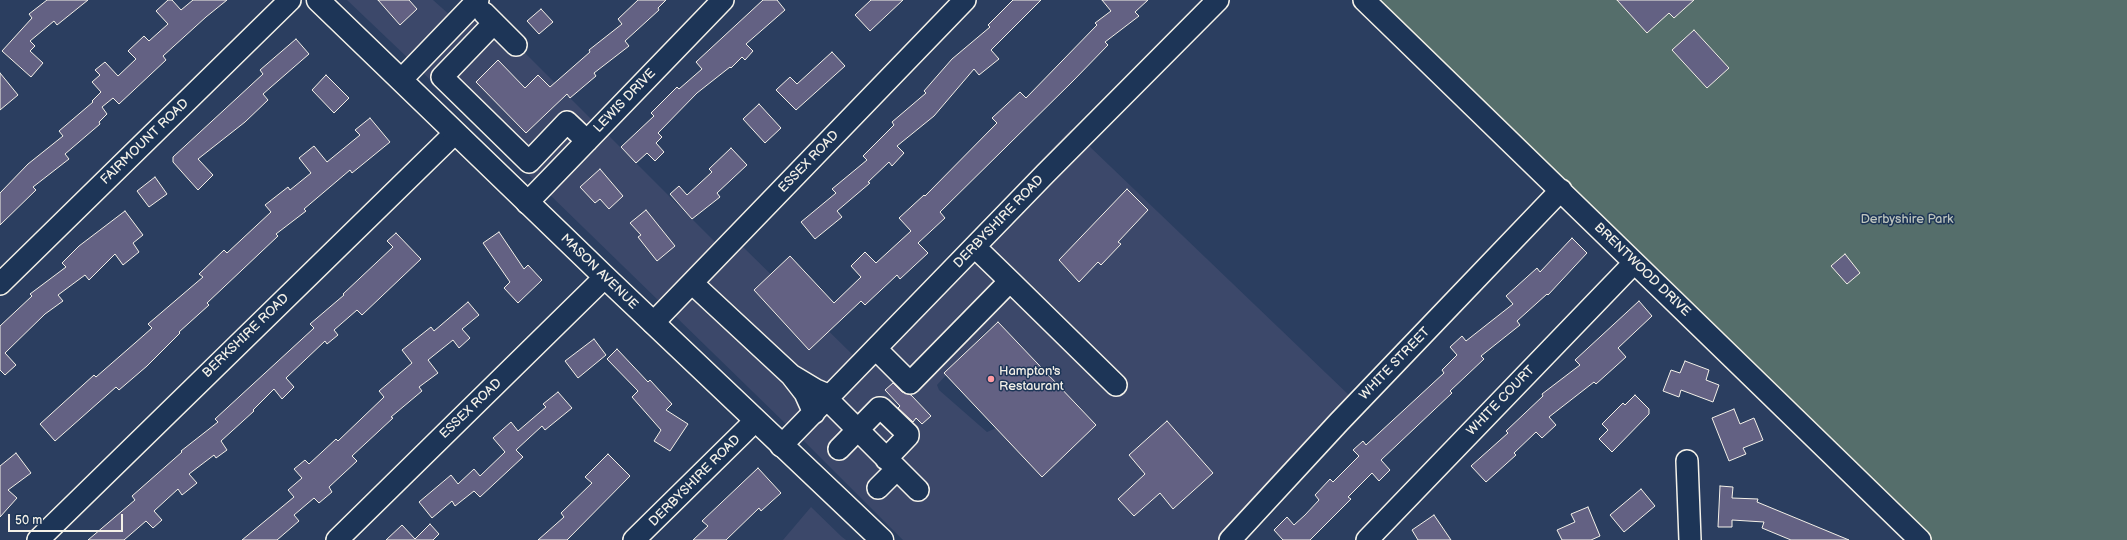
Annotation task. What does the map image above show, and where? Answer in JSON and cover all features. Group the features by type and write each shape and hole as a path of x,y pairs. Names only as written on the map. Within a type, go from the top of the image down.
{"main road":[{"name":"MASON AVENUE","path":"318,0 605,278 882,540"}],"street":[{"name":"FAIRMOUNT ROAD","path":"0,284 290,0"},
{"name":"LEWIS DRIVE","path":"527,203 723,0"},
{"name":"ESSEX ROAD","path":"653,323 965,0"},
{"name":"DERBYSHIRE ROAD","path":"781,446 1218,0"},
{"name":"BRENTWOOD DRIVE","path":"1364,0 1920,540"},
{"path":"401,80 477,2 494,23 516,45"},
{"path":"494,23 442,77 529,162 567,122 587,141"},
{"path":"431,109 453,88"},
{"name":"BERKSHIRE ROAD","path":"38,540 458,136 483,117"},
{"path":"494,170 515,149"},
{"name":"WHITE STREET","path":"1230,540 1561,190"},
{"path":"975,247 1116,385"},
{"name":"WHITE COURT","path":"1367,540 1634,263"},
{"name":"ESSEX ROAD","path":"337,540 605,278"},
{"path":"876,349 910,383 1010,281"},
{"path":"692,283 790,375 805,393 824,403 858,430 918,490"},
{"path":"839,449 879,408 881,408 908,434 878,488"},
{"name":"DERBYSHIRE ROAD","path":"634,540 755,421"},
{"path":"1687,461 1690,540"}],"shaded area":[{"path":"347,0 433,0 451,16 410,60"},
{"path":"481,9 594,122 536,182 421,71"},
{"path":"1071,129 1075,133 789,427 673,314 740,244 854,356"},
{"path":"606,133 718,245 661,303 548,193"},
{"path":"1087,144 1352,398 1218,540 903,540 801,438","holes":["995,326 1042,378 994,429 987,432 939,390 937,385 988,329"]},
{"path":"811,507 842,537 846,540 783,540"}],"green space":[{"name":"Derbyshire Park","path":"1364,0 2127,0 2127,540 1920,540"}],"building":[{"path":"47,0 88,0 57,25 54,21 30,41 35,46 30,51 43,63 31,77 2,51 32,18 29,14"},
{"path":"168,0 172,0 181,10 193,0 227,0 163,56 166,60 119,104 113,98 102,107 107,114 99,122 100,124 65,154 69,159 33,187 36,190 0,225 0,193 28,164 63,136 59,131 93,102 92,101 101,92 92,82 100,75 95,70 105,62 118,76 136,59 128,51 144,36 149,41 168,24 156,11"},
{"path":"378,0 409,0 417,9 400,25"},
{"path":"638,0 666,0 658,8 659,10 625,41 629,46 594,73 596,76 570,98 567,94 526,133 476,82 498,60 525,88 538,75 550,87 590,52 589,50 622,24 618,19"},
{"path":"763,0 777,0 785,10 746,44 753,51 745,60 742,57 731,68 730,67 697,93 658,133 662,137 656,143 664,152 655,161 647,153 636,163 621,147 654,116 651,113 677,87 679,89 702,69 696,62"},
{"path":"871,0 903,0 870,31 855,15"},
{"path":"1013,0 1041,0 991,50 999,59 979,75 974,69 934,116 897,146 904,153 892,166 889,162 868,182 870,183 837,211 842,217 815,239 801,222 836,193 832,189 867,160 863,156 894,125 892,122 926,93 924,91 952,59 990,27 988,25"},
{"path":"1102,0 1148,0 1135,12 1139,16 1105,42 1108,45 940,212 945,218 918,243 928,253 900,279 897,275 865,305 861,301 809,350 754,290 790,256 834,303 861,277 851,266 865,252 876,263 911,231 899,218 924,195 925,196 997,123 992,118 1020,92 1026,98 1097,25 1095,23 1111,11"},
{"path":"1617,0 1694,0 1674,18 1669,13 1647,33"},
{"path":"541,9 553,22 539,34 527,21"},
{"path":"1694,30 1729,68 1707,88 1672,50"},
{"path":"296,39 309,54 263,94 268,100 245,122 198,159 213,175 198,190 173,162 173,157 263,74 260,70"},
{"path":"832,52 845,66 796,110 776,90 790,77 797,84"},
{"path":"0,73 18,95 0,110"},
{"path":"326,75 349,98 334,113 312,90"},
{"path":"759,104 781,128 765,143 743,119"},
{"path":"370,118 390,142 352,173 350,170 304,209 306,211 276,234 278,236 207,303 209,305 179,332 180,333 147,366 119,390 116,387 55,441 40,424 94,375 96,377 152,328 148,324 203,277 199,274 224,250 227,253 271,212 265,205 288,187 290,190 311,173 299,158 314,146 327,162 360,135 355,130"},
{"path":"731,148 747,165 717,193 720,197 692,219 670,194 679,186 687,195 712,172 709,169"},
{"path":"600,169 623,196 609,209 600,199 595,203 580,187"},
{"path":"155,177 167,194 149,207 137,191"},
{"path":"1127,189 1148,210 1118,242 1121,244 1101,265 1098,262 1079,282 1059,260"},
{"path":"646,210 675,246 657,261 638,237 641,235 630,223"},
{"path":"125,211 143,235 133,243 139,252 123,265 115,254 89,280 85,275 58,295 63,301 45,314 5,353 16,365 5,375 0,370 0,326 32,296 30,294 66,267 62,263 79,246"},
{"path":"499,232 524,269 528,265 542,280 518,303 504,288 510,282 483,243"},
{"path":"396,233 421,259 362,315 357,310 334,330 338,335 327,344 325,341 286,378 294,387 282,399 274,389 253,410 254,411 221,441 227,450 216,458 214,455 189,474 197,483 182,495 178,489 154,511 162,520 153,528 146,521 124,540 88,540 135,500 132,496 182,452 181,451 218,422 215,419 314,328 310,324 344,295 343,294 393,247 387,241"},
{"path":"1572,238 1587,253 1548,295 1547,294 1517,321 1520,325 1481,356 1484,359 1450,391 1452,393 1381,460 1390,470 1379,481 1372,473 1348,497 1351,499 1310,540 1283,540 1274,530 1287,517 1294,525 1305,515 1319,500 1315,495 1330,479 1333,482 1359,456 1353,450 1363,441 1366,445 1444,373 1442,370 1457,355 1450,347 1462,336 1466,341 1513,304 1506,296 1537,268 1540,272"},
{"path":"1845,254 1860,273 1847,284 1831,266"},
{"path":"1639,301 1652,316 1618,348 1626,357 1596,384 1594,382 1549,417 1556,425 1542,438 1536,432 1514,453 1516,455 1486,482 1471,466 1508,433 1506,431 1543,396 1542,394 1580,365 1575,360"},
{"path":"468,302 479,315 462,329 470,338 459,348 453,340 428,360 438,373 419,387 422,391 391,417 393,418 352,456 357,461 329,487 332,492 319,503 314,498 294,515 299,521 277,540 242,540 294,497 288,490 302,478 294,469 305,460 309,464 336,439 338,441 384,397 379,391 412,363 402,350 431,327 434,331"},
{"path":"998,322 1096,425 1042,477 944,373"},
{"path":"594,339 606,355 578,378 565,361"},
{"path":"617,349 648,382 650,380 672,404 666,410 688,424 670,451 654,441 661,430 632,397 638,391 607,359"},
{"path":"1685,361 1709,370 1706,380 1719,385 1713,402 1681,390 1679,397 1663,391 1671,370 1680,373"},
{"path":"893,383 902,392 911,395 931,416 922,424 916,418 913,422 898,408 900,406 885,390"},
{"path":"558,392 572,408 545,430 542,426 516,450 523,457 480,497 474,491 455,506 452,501 432,518 419,502 451,475 458,484 474,469 480,476 505,452 493,438 511,422 518,431 546,407 543,404"},
{"path":"1635,395 1649,409 1649,414 1612,452 1599,439 1608,430 1602,424 1623,403 1625,405"},
{"path":"1734,409 1740,424 1754,418 1763,440 1743,448 1746,454 1729,461 1712,418"},
{"path":"1167,421 1213,473 1173,509 1160,493 1134,516 1118,499 1145,474 1129,455"},
{"path":"16,453 31,473 8,490 17,498 0,517 0,466"},
{"path":"608,454 630,476 567,540 538,540 564,517 561,513 592,483 585,477"},
{"path":"758,468 781,493 761,511 759,508 726,540 693,540 708,526 702,521"},
{"path":"1720,486 1733,487 1732,498 1758,499 1757,502 1849,540 1791,540 1762,528 1764,522 1732,520 1732,527 1718,527"},
{"path":"1641,489 1655,506 1624,532 1610,515"},
{"path":"1588,507 1600,536 1591,540 1562,540 1557,530 1575,522 1571,514"},
{"path":"1434,515 1451,540 1418,540 1412,530"},
{"path":"430,524 439,534 433,540 386,540 402,525 415,539"}],"place":[{"name":"Hampton's Restaurant","path":"991,379"}]}
